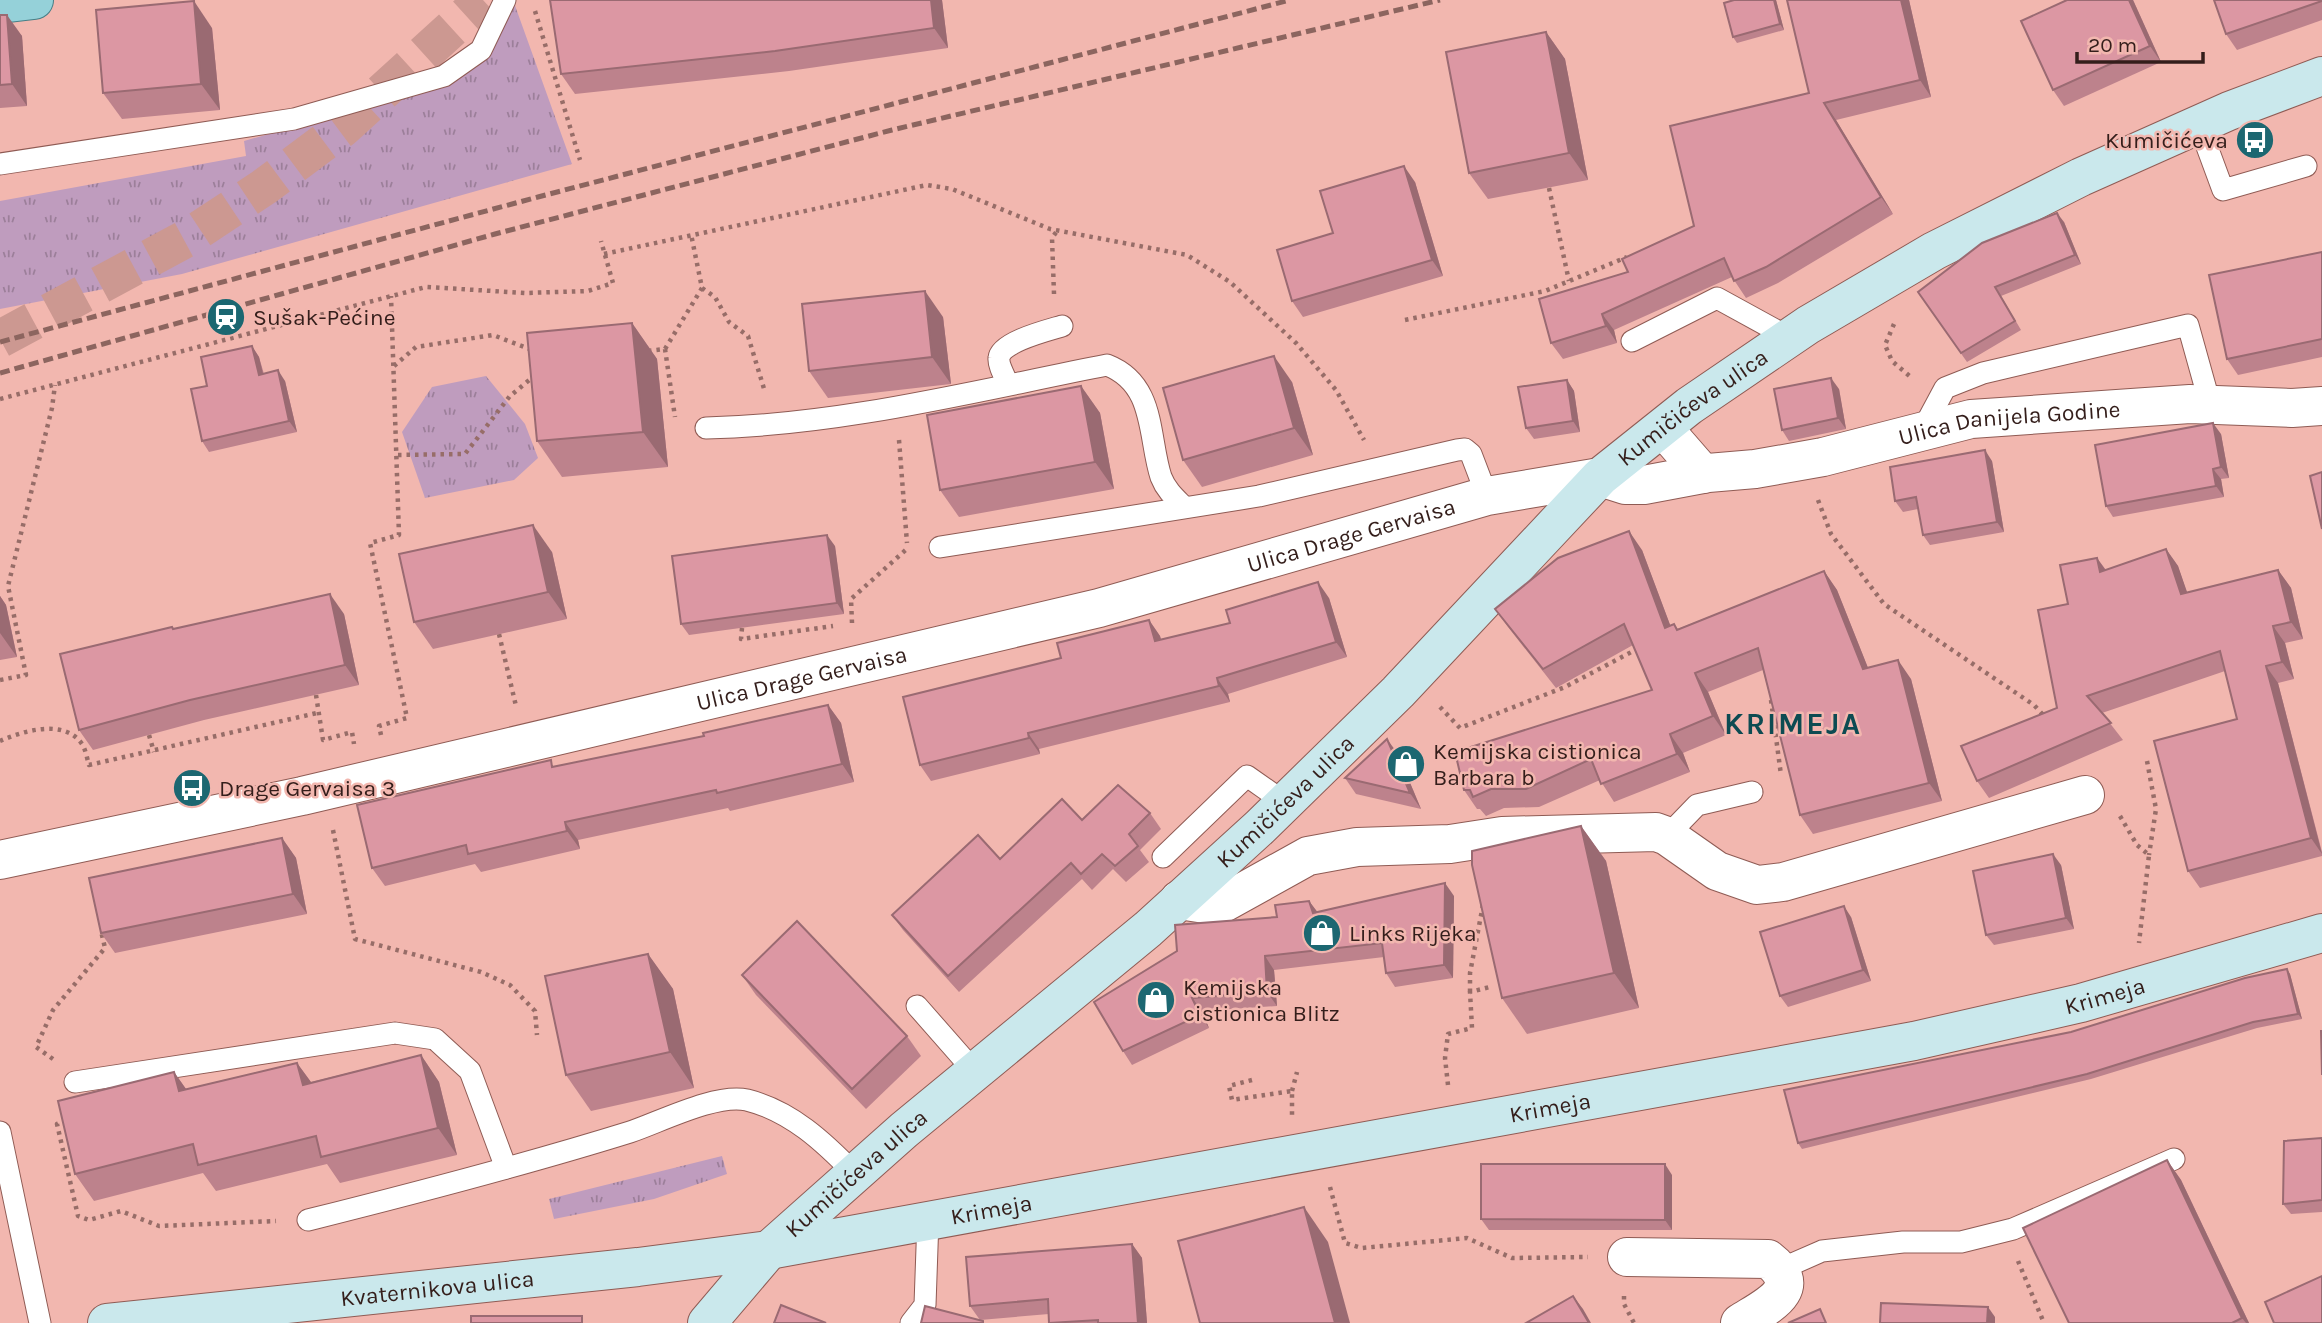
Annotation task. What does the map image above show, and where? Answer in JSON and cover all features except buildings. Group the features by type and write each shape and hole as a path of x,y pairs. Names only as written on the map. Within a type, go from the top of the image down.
{"main road":[{"path":"0,4 34,0"}],"street":[{"name":"Kumičićeva ulica","path":"707,1323 769,1250 1179,900 1284,802 1398,692 1600,477 1663,428 1790,338 1934,251 2081,177 2199,125 2322,76"},
{"name":"Ulica Danijela Godine","path":"1600,477 1625,485 1644,485 1823,457 1931,414 1983,418 2210,404 2292,408 2322,406"},
{"path":"1663,428 1703,474"},
{"name":"Ulica Drage Gervaisa","path":"0,860 302,796 1086,611 1487,496 1600,477"},
{"name":"Kumičićeva ulica","path":"1179,900 1218,906 1308,856 1357,848 1450,844 1502,836 1656,832 1667,836 1717,871 1757,885 1795,879 2085,795"},
{"name":"Krimeja","path":"769,1250 1914,1041 2081,1003 2322,933"},
{"name":"Kvaternikova ulica","path":"107,1323 638,1267 769,1250"},
{"path":"1627,1257 1768,1259 1781,1269 1785,1284 1777,1300 1740,1323"}],"lane":[{"path":"0,164 293,119 444,76 481,50 505,0"},
{"path":"2199,125 2223,190 2306,166"},
{"path":"1632,341 1717,298 1790,338"},
{"path":"1931,414 1945,388 1983,373 2188,325 2210,404"},
{"path":"1008,384 998,359 1000,353 1012,343 1062,326"},
{"path":"706,428 774,427 851,416 1107,365 1122,370 1141,397 1153,426 1161,476 1169,492 1184,508"},
{"path":"940,547 1259,496 1465,449 1471,454 1487,496"},
{"path":"1163,857 1247,776 1284,802"},
{"path":"1667,836 1697,804 1752,792"},
{"path":"917,1006 975,1072"},
{"path":"75,1082 395,1033 435,1039 470,1071 506,1168"},
{"path":"308,1220 506,1168 717,1102 745,1100 804,1126 855,1174"},
{"path":"0,1132 40,1323"},
{"path":"1781,1269 1822,1251 1903,1242 1961,1242 2013,1229 2175,1159"},
{"path":"911,1323 925,1306 928,1219"}],"path":[{"path":"534,6 580,160"},
{"path":"604,254 927,185 952,189 1057,230 1187,255 1230,282 1296,343 1336,390 1380,468"},
{"path":"1549,188 1569,281"},
{"path":"1054,290 1052,238 1057,230"},
{"path":"673,402 665,349 702,288 691,234"},
{"path":"0,399 426,287 526,293 588,290 613,283 601,241"},
{"path":"1405,320 1545,291 1629,256"},
{"path":"702,288 715,297 729,322 748,336 766,395"},
{"path":"383,743 379,726 407,718 370,543 399,535 391,296"},
{"path":"1898,315 1885,345 1892,361 1931,414"},
{"path":"394,367 416,347 493,335 542,355"},
{"path":"638,352 665,349"},
{"path":"398,455 466,454 510,396 543,370"},
{"path":"0,680 26,675 8,586 52,408 55,385"},
{"path":"742,628 741,639 854,622 851,599 907,547 899,434"},
{"path":"1818,500 1831,534 1884,604 2034,705"},
{"path":"0,602 10,600"},
{"path":"499,634 513,698"},
{"path":"1433,703 1441,707 1460,728 1566,687 1641,647"},
{"path":"316,695 323,740 352,732"},
{"path":"1771,700 1784,786"},
{"path":"0,741 29,731 57,729 71,734 82,745 89,765 317,713"},
{"path":"149,736 154,751"},
{"path":"2147,761 2157,808 2150,855"},
{"path":"331,819 355,939 481,972 510,985 535,1011 537,1035"},
{"path":"1448,1086 1444,1058 1448,1034 1472,1028 1470,973 1484,902"},
{"path":"58,1063 36,1048 53,1010 104,948 99,924"},
{"path":"1470,992 1490,987"},
{"path":"1292,1116 1292,1091 1297,1072"},
{"path":"1252,1080 1229,1086 1232,1100 1292,1091"},
{"path":"68,1120 57,1124 78,1216 89,1220 121,1211 159,1226 308,1220"},
{"path":"1328,1175 1345,1243 1362,1248 1467,1238 1512,1258 1627,1257"},
{"path":"2032,1294 2045,1323"}],"green space":[{"path":"513,0 572,164 182,274 0,309 0,201 246,156 244,141 449,83"},
{"path":"486,376 525,424 538,458 514,480 425,498 402,432 432,387"},
{"path":"722,1156 727,1174 654,1199 554,1219 549,1199"}],"tunnel":[{"path":"0,339 187,238 264,187 343,128 483,0"}],"railway":[{"path":"0,342 538,197 1290,0"},
{"path":"0,373 495,234 892,130 1440,0"}],"place":[{"name":"Kumičićeva","path":"2255,140"},
{"name":"Sušak-Pećine","path":"226,317"},
{"name":"Kemijska cistionica Barbara b","path":"1406,764"},
{"name":"Drage Gervaisa 3","path":"192,788"},
{"name":"Links Rijeka","path":"1322,933"},
{"name":"Kemijska cistionica Blitz","path":"1156,1000"}],"district":[{"name":"KRIMEJA","path":"1793,724"}]}
